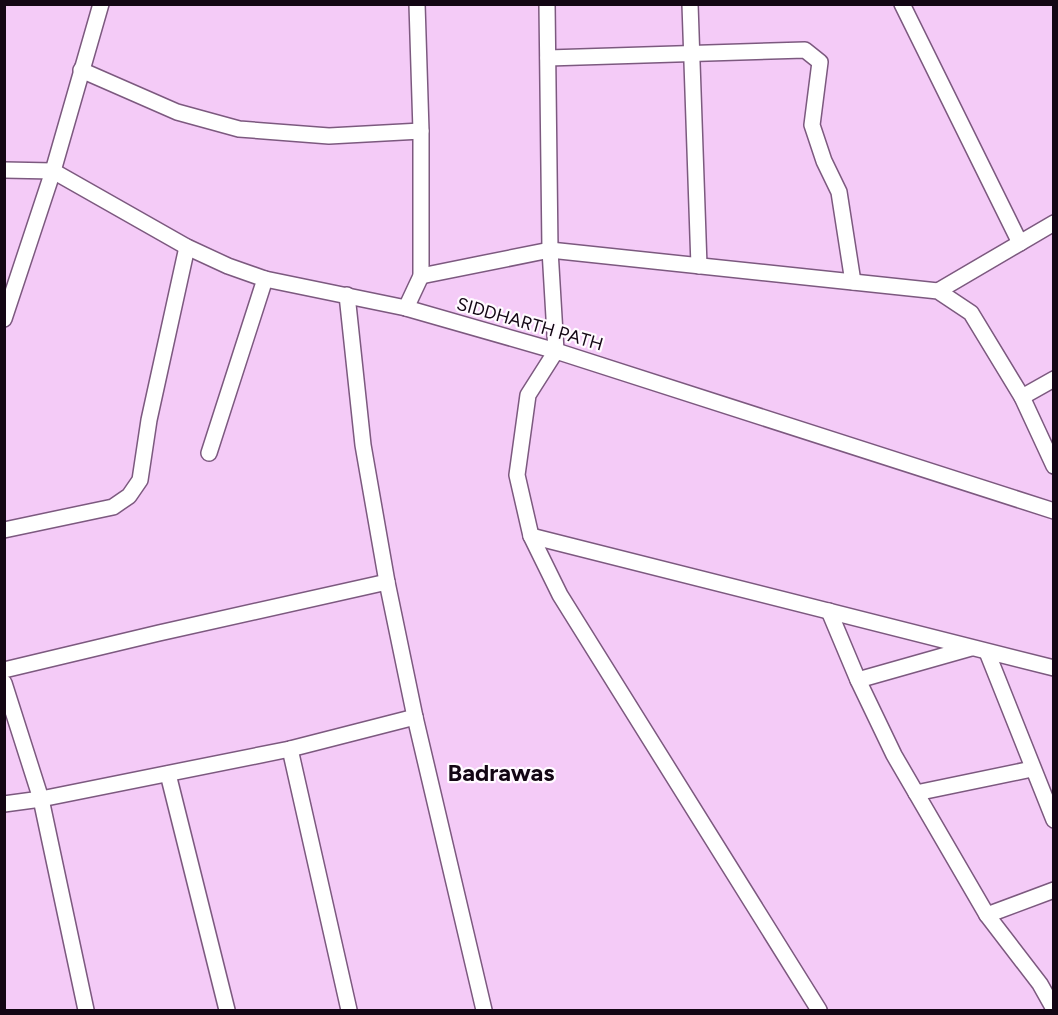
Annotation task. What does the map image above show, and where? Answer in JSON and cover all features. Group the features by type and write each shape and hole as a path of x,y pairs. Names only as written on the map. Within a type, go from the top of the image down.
{"street":[{"path":"4,319 53,171 101,4"},
{"path":"406,309 422,276 417,4"},
{"path":"547,4 550,250 556,351 528,395 518,475 531,536 560,595 819,1011"},
{"path":"690,4 699,266"},
{"path":"902,4 1020,243"},
{"path":"548,57 805,50 820,62 812,125 824,161 839,192 853,282"},
{"path":"81,70 177,112 239,129 329,136 421,131"},
{"name":"SIDDHARTH PATH","path":"4,170 53,171 188,247 228,266 265,279 406,309 556,351 1053,511"},
{"path":"938,291 1053,223"},
{"path":"4,530 113,507 129,496 141,480 149,420 188,247"},
{"path":"422,276 550,250 938,291 970,313 1022,397 1053,466"},
{"path":"209,453 265,279"},
{"path":"346,295 363,445 387,582 415,717 484,1011"},
{"path":"1022,397 1053,379"},
{"path":"531,536 1053,668"},
{"path":"4,670 387,582"},
{"path":"829,612 858,680 915,793 987,915 1040,984 1053,1009"},
{"path":"858,680 972,648"},
{"path":"987,652 1053,820"},
{"path":"4,683 41,799 86,1011"},
{"path":"4,804 41,799 290,749 415,717"},
{"path":"290,749 350,1011"},
{"path":"915,793 1032,769"},
{"path":"168,774 227,1011"},
{"path":"987,915 1053,890"}],"district":[{"name":"Badrawas","path":"501,772"}]}
